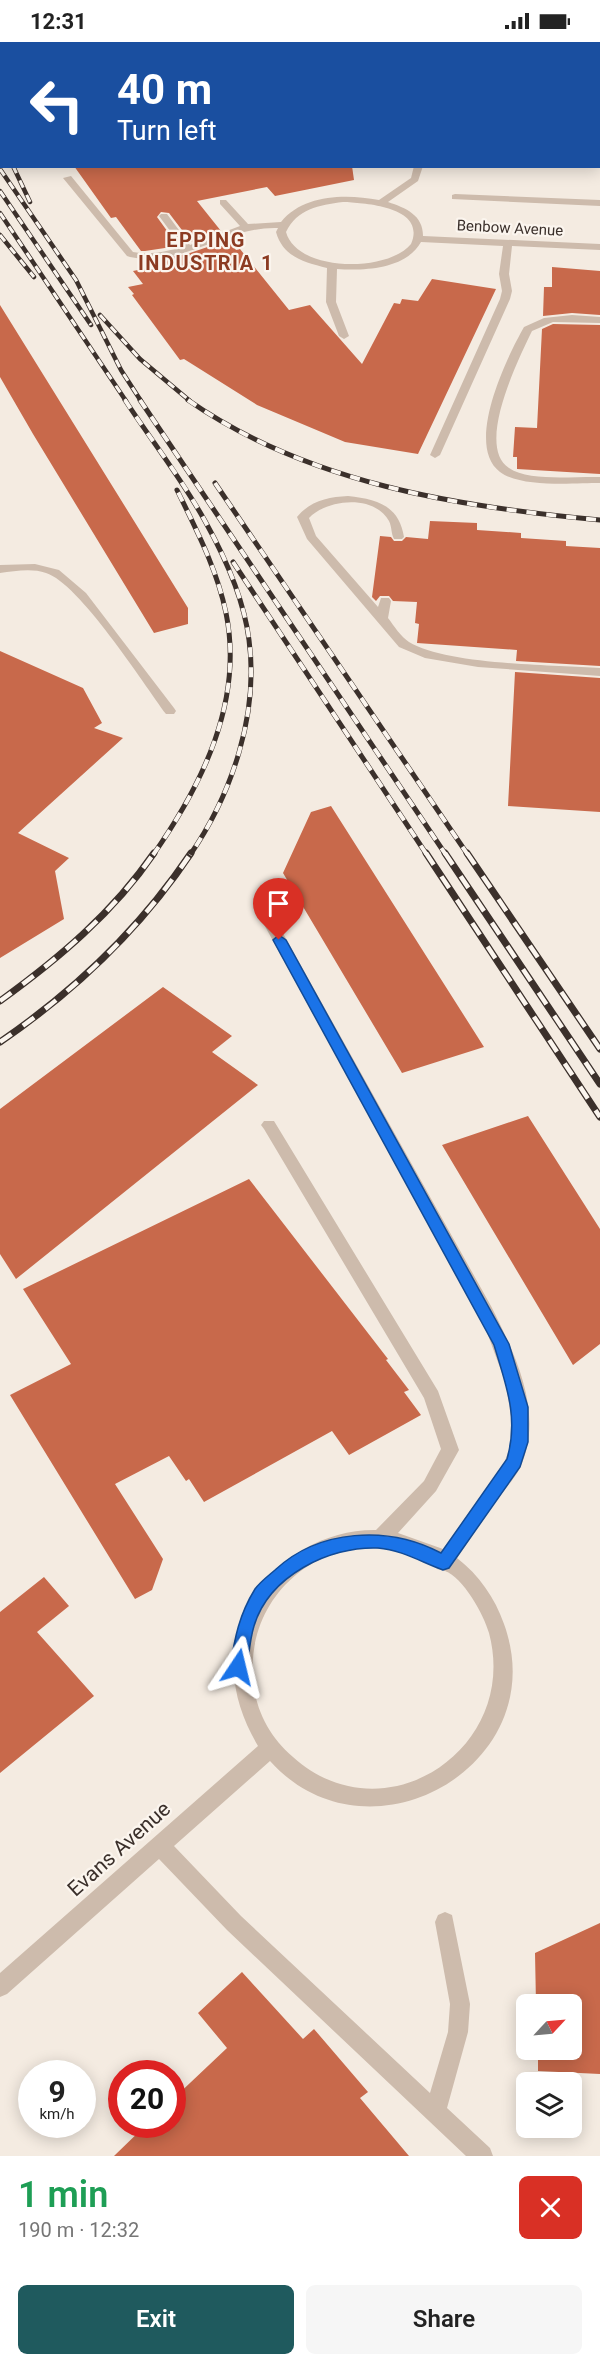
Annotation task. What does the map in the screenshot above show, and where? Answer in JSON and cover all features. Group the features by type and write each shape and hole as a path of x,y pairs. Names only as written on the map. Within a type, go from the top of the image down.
{"lane":[{"path":"381,203 415,179 418,168"},
{"path":"68,178 130,254 147,257 187,248 246,227 283,225"},
{"path":"455,198 600,203"},
{"path":"343,199 381,203 409,215 418,226 419,239 410,251 393,260 370,266 332,266 298,255 285,244 281,232 283,225 286,219 299,209 319,202 343,199"},
{"path":"223,202 246,227"},
{"path":"164,216 187,248"},
{"name":"Benbow Avenue","path":"419,239 600,247"},
{"path":"435,454 505,299 507,291 504,274 507,243"},
{"path":"332,266 331,302 344,336"},
{"path":"600,320 557,319 535,323 528,329 496,404 492,442 492,456 497,465 506,471 519,475 600,480"},
{"path":"398,537 395,520 385,510 360,500 350,498 318,505 308,510 303,517 311,537 403,644 436,656 507,666 600,672"},
{"path":"0,569 38,567 53,571 67,579 93,609 170,711"},
{"path":"381,621 385,601"},
{"path":"268,919 485,1311 502,1344 513,1378 520,1407 520,1442 514,1462 443,1563"},
{"path":"269,1125 432,1396 450,1450 430,1486 378,1541"},
{"path":"378,1541 420,1550 456,1570 483,1598 503,1641 507,1682 496,1721 471,1759 439,1781 390,1795 345,1793 304,1776 270,1748 244,1703 238,1667 246,1624 262,1592 294,1563 335,1545 378,1541"},
{"name":"Evans Avenue","path":"0,1987 270,1748"},
{"path":"159,1845 234,1923 482,2156"},
{"path":"435,2112 458,2032 460,2004 445,1922"}],"building":[{"path":"75,168 352,168 354,180 275,196 267,187 197,201 221,231 191,242 169,213 161,212 157,217 178,246 141,251 116,217 111,218"},
{"path":"228,240 236,250 240,249 289,310 310,305 362,364 394,303 400,304 402,299 418,301 432,279 496,289 418,454 345,442 257,405 184,359 180,360 132,295 134,294 128,287 143,284 133,271 153,267 148,261 187,254"},
{"path":"552,267 600,271 600,315 572,313 543,316 544,287 552,287"},
{"path":"0,305 188,608 188,624 154,633 33,434 0,377"},
{"path":"553,324 600,325 600,474 517,469 517,457 513,457 515,427 537,428 542,329"},
{"path":"430,521 477,523 477,530 521,533 521,538 566,541 566,546 600,548 600,666 516,661 517,650 417,643 419,624 415,623 417,602 393,601 389,596 380,596 376,601 372,597 380,536 391,537 394,541 402,541 406,537 428,539"},
{"path":"0,651 83,688 102,723 94,728 123,738 18,833 69,858 55,871 64,919 0,958"},
{"path":"515,672 600,678 600,812 508,806"},
{"path":"331,806 484,1047 402,1073 283,873 311,812"},
{"path":"163,987 232,1036 212,1052 258,1085 16,1279 0,1254 0,1109"},
{"path":"528,1116 600,1229 600,1344 573,1365 442,1145"},
{"path":"249,1179 388,1359 386,1360 409,1390 404,1392 421,1415 349,1455 332,1431 204,1502 189,1479 186,1481 169,1456 115,1484 163,1559 152,1590 135,1599 10,1395 71,1364 23,1289"},
{"path":"44,1577 69,1606 37,1632 94,1696 0,1773 0,1612"},
{"path":"600,1923 600,2074 538,2071 538,2060 582,2060 582,1994 536,1994 535,1953"},
{"path":"242,1972 303,2039 314,2029 368,2092 360,2098 409,2156 114,2156 133,2138 186,2138 186,2087 227,2048 198,2013"}],"railway":[{"path":"14,168 30,202"},
{"path":"0,169 76,280 121,370 141,401"},
{"path":"0,191 91,325"},
{"path":"0,213 126,401"},
{"path":"0,235 34,277"},
{"path":"100,315 140,359 190,401"},
{"path":"125,400 196,505 212,535 238,594 249,640 250,696 239,752 218,806 190,855"},
{"path":"140,400 446,855"},
{"path":"188,400 234,428 283,452 333,471 439,498 546,515 600,520"},
{"path":"215,483 468,855"},
{"path":"153,855 188,800 215,741 224,710 229,678 230,646 222,597 205,550 177,490"},
{"path":"233,562 427,855"},
{"path":"0,1001 43,969 103,915 121,896 154,853"},
{"path":"0,1042 55,1001 105,956 150,907 191,853"},
{"path":"426,853 600,1117"},
{"path":"445,853 600,1084"},
{"path":"467,853 600,1049"}],"district":[{"name":"EPPING INDUSTRIA 1","path":"206,252"}],"route":[{"path":"238,1667 246,1624 262,1592 294,1563 335,1545 378,1541 420,1550 443,1563 514,1462 520,1442 520,1407 502,1344 279,940"}]}
